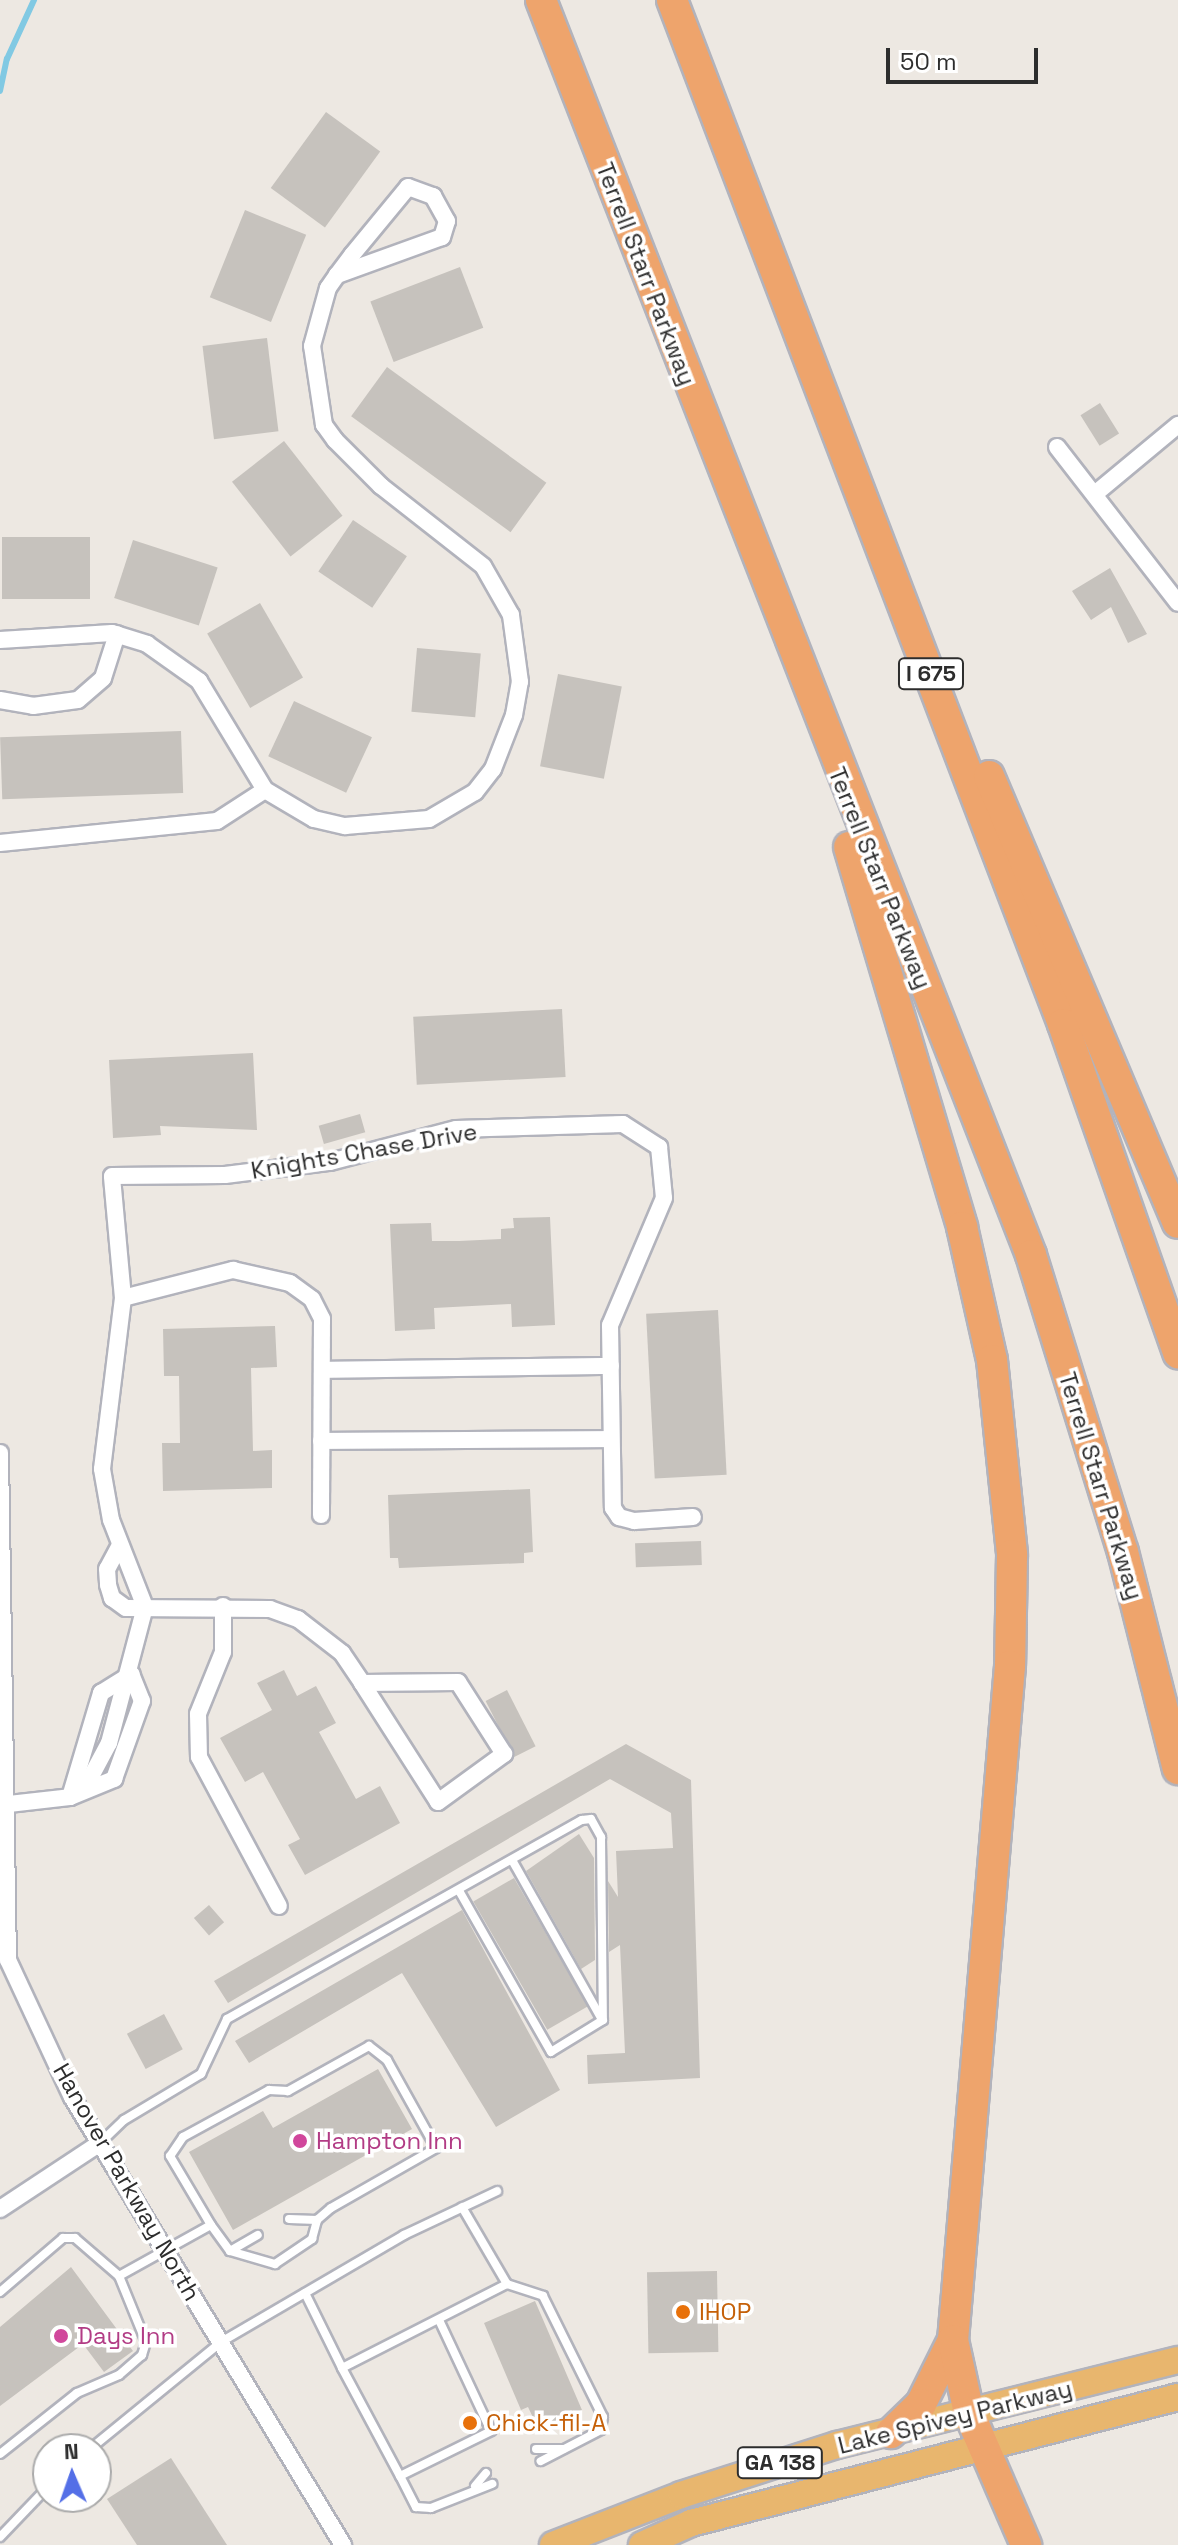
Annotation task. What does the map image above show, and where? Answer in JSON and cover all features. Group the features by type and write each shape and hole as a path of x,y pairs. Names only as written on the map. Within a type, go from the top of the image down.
{"highway":[{"name":"Terrell Starr Parkway","path":"541,0 798,672 1031,1255 1123,1552 1178,1769"},
{"name":"I 675","path":"672,0 904,602 1178,1353"},
{"path":"904,602 1036,877 1178,1223"},
{"path":"798,672 962,1227 992,1360 1006,1461 1010,1666 953,2340 969,2413 1026,2545"},
{"path":"891,2433 921,2404 953,2340"},
{"name":"Lake Spivey Parkway","path":"553,2545 681,2495 891,2433 1178,2360"},
{"name":"Lake Spivey Parkway","path":"642,2545 691,2523 982,2445 1178,2397"}],"street":[{"path":"0,640 117,634 147,644 199,681 265,790 283,805 345,826 429,819 475,792 493,769 520,682 511,615 483,566 369,476 324,425 312,346 337,275 408,187 433,196 447,221 442,237 337,275"},
{"path":"1096,493 1178,425"},
{"path":"1057,447 1096,493 1178,603"},
{"path":"0,700 33,706 78,700 103,678 117,634"},
{"path":"0,843 217,821 265,790"},
{"name":"Knights Chase Drive","path":"120,1545 107,1569 112,1598 126,1608 145,1607 120,1545 102,1469 123,1298 112,1176 225,1175 330,1162 456,1129 623,1124 659,1147 664,1198 653,1235 626,1276 610,1325 613,1508 619,1517 634,1521 693,1517"},
{"path":"123,1298 233,1270 290,1283 312,1299 322,1319 321,1515"},
{"path":"322,1370 611,1366"},
{"path":"321,1441 611,1439"},
{"name":"Hanover Parkway North","path":"0,1453 1,1805 8,1960 100,2143 343,2545"},
{"path":"223,1606 223,1652 198,1714 199,1757 279,1906"},
{"path":"70,1797 87,1784 109,1743 131,1674 145,1607 270,1609 298,1619 342,1653 438,1802 504,1754 458,1682 362,1683"},
{"path":"70,1797 101,1693 131,1674"},
{"path":"1,1805 70,1797 114,1779 142,1701 131,1674"},
{"path":"109,1743 126,1747"},
{"path":"0,2209 100,2143"}],"lane":[{"path":"100,2143 124,2120 201,2074 227,2019 582,1820 597,1825 603,2020"},
{"path":"512,1860 603,2020"},
{"path":"459,1891 551,2052 603,2020"},
{"path":"289,2219 317,2220 436,2148 387,2060 369,2046 288,2091 269,2090 183,2137 170,2156 230,2251 275,2264 312,2239 317,2220"},
{"path":"110,2433 221,2342 462,2207 497,2191"},
{"path":"462,2207 507,2284 543,2296 603,2417 601,2430 541,2461"},
{"path":"119,2276 211,2225"},
{"path":"230,2251 258,2235"},
{"path":"0,2292 63,2238 86,2244 119,2276 142,2323 142,2355 119,2375 77,2393 0,2454"},
{"path":"342,2368 507,2284"},
{"path":"305,2293 416,2507 431,2508 475,2487 492,2484"},
{"path":"400,2476 491,2431 439,2320"},
{"path":"536,2449 565,2449"},
{"path":"475,2487 486,2473"},
{"path":"0,2537 32,2504"}],"building":[{"path":"326,112 380,151 325,227 271,188"},
{"path":"245,210 306,235 271,322 210,297"},
{"path":"460,267 483,328 394,362 370,301"},
{"path":"267,338 278,431 214,439 202,346"},
{"path":"387,367 546,483 511,532 351,416"},
{"path":"1100,403 1119,434 1100,446 1080,415"},
{"path":"284,441 342,516 290,556 232,482"},
{"path":"353,520 407,556 372,608 318,571"},
{"path":"2,537 90,537 90,599 2,599"},
{"path":"133,540 218,568 199,626 114,598"},
{"path":"1110,568 1147,634 1128,643 1111,607 1091,620 1072,591"},
{"path":"260,603 303,677 250,708 207,634"},
{"path":"417,648 481,654 475,717 411,712"},
{"path":"558,674 622,686 604,779 540,766"},
{"path":"294,701 372,737 346,793 268,756"},
{"path":"181,731 183,793 2,799 0,737"},
{"path":"562,1009 566,1077 417,1085 413,1017"},
{"path":"253,1053 257,1130 160,1126 161,1135 113,1138 109,1060"},
{"path":"360,1114 365,1132 324,1144 319,1126"},
{"path":"550,1217 555,1325 512,1327 511,1304 434,1308 435,1329 395,1331 390,1224 431,1223 432,1241 459,1241 501,1239 501,1229 514,1228 513,1218"},
{"path":"718,1310 727,1475 655,1479 646,1314"},
{"path":"275,1326 277,1367 251,1368 253,1451 272,1450 272,1488 163,1491 162,1443 180,1443 179,1376 164,1376 163,1329"},
{"path":"530,1489 533,1552 524,1553 524,1563 399,1568 398,1558 390,1558 388,1495"},
{"path":"701,1541 702,1565 636,1567 635,1543"},
{"path":"284,1670 297,1696 316,1686 336,1723 319,1732 356,1799 380,1786 400,1823 305,1875 288,1845 300,1839 263,1772 245,1782 220,1738 272,1710 257,1683"},
{"path":"507,1690 536,1746 514,1757 486,1701"},
{"path":"626,1744 691,1780 700,2078 588,2084 587,2055 625,2053 620,1945 609,1952 608,1881 618,1897 616,1851 673,1848 671,1813 610,1779 228,2003 214,1981"},
{"path":"579,1834 594,1858 595,1960 581,1969 526,1871"},
{"path":"514,1878 588,2006 547,2030 473,1902"},
{"path":"209,1905 224,1922 209,1935 194,1918"},
{"path":"462,1910 560,2090 496,2127 402,1973 249,2063 235,2041"},
{"path":"164,2014 183,2049 146,2069 127,2034"},
{"name":"Hampton Inn","path":"378,2069 412,2129 233,2230 189,2152 263,2111 273,2128"},
{"name":"Days Inn","path":"71,2267 133,2351 104,2372 83,2344 0,2406 0,2327"},
{"name":"IHOP","path":"717,2271 718,2352 648,2353 647,2272"},
{"path":"535,2301 582,2410 538,2428 528,2407 521,2410 484,2323"},
{"path":"171,2458 227,2545 137,2545 112,2507 112,2496"}],"waterway":[{"path":"0,91 7,59 34,0"}],"place":[{"name":"Hampton Inn","path":"300,2141"},
{"name":"IHOP","path":"683,2312"},
{"name":"Days Inn","path":"61,2336"},
{"name":"Chick-fil-A","path":"470,2423"}]}
